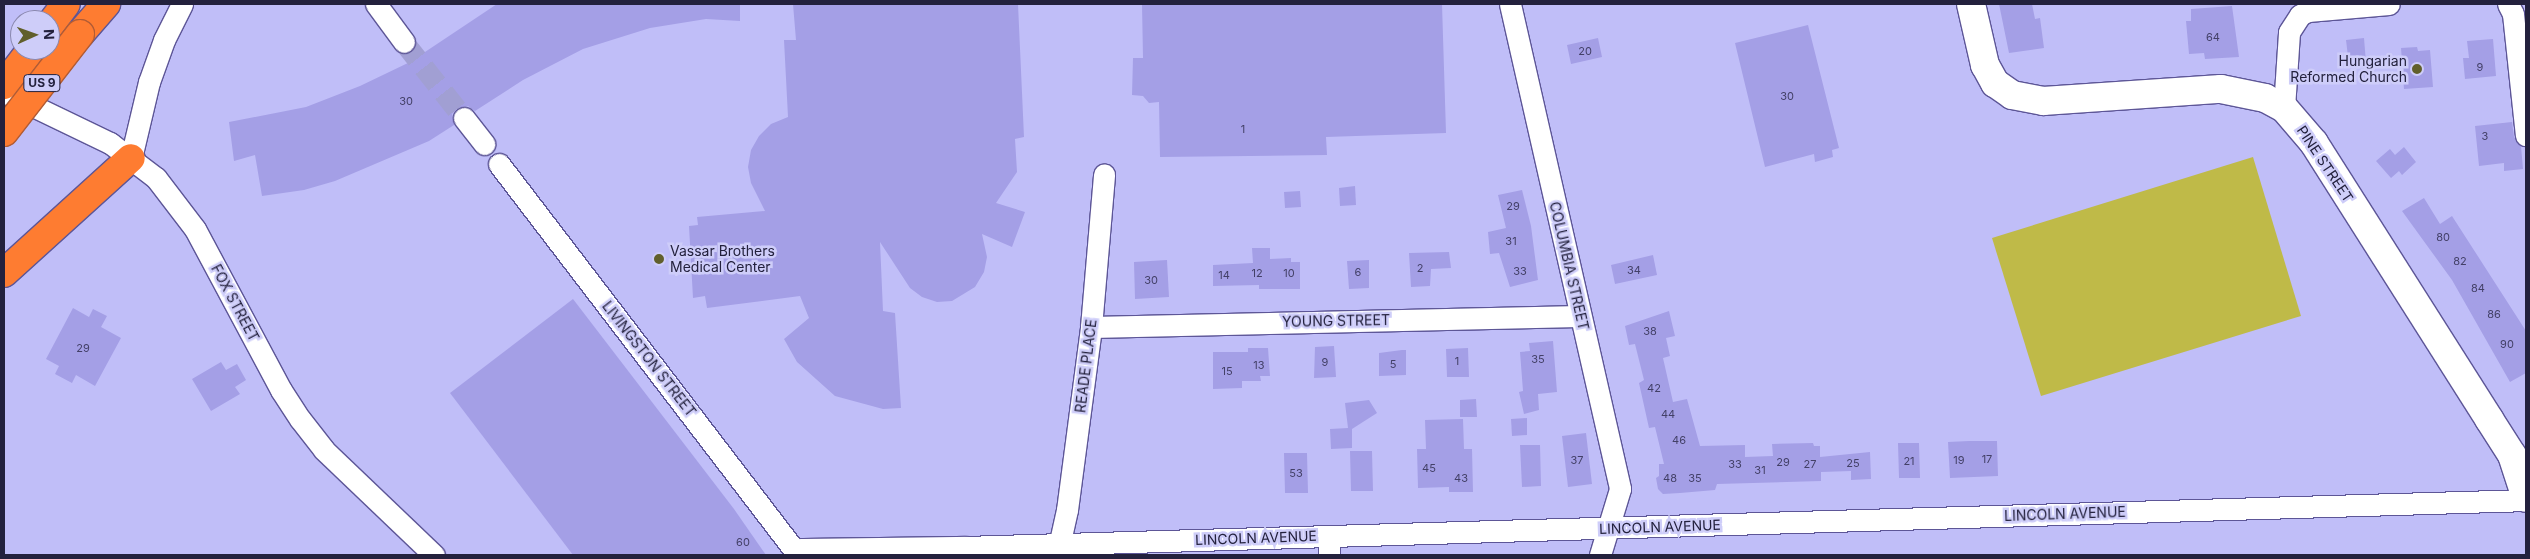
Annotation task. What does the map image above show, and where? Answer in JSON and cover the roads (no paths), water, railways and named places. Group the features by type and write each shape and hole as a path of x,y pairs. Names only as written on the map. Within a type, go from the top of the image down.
{"highway":[{"name":"US 9","path":"4,132 80,34 106,4"},
{"name":"US 9","path":"4,85 23,60"},
{"path":"4,273 131,158"}],"street":[{"path":"131,158 149,82 164,40 182,4"},
{"path":"376,4 404,42"},
{"name":"COLUMBIA STREET","path":"1510,4 1620,489 1610,528 1600,555"},
{"name":"PINE STREET","path":"1971,4 1985,66 1995,83 2012,96 2043,101 2221,89 2265,98 2284,108 2314,143 2512,455 2526,499"},
{"path":"2284,108 2289,32 2300,15 2308,11 2389,4"},
{"path":"2508,4 2513,14 2526,135"},
{"name":"FOX STREET","path":"4,92 78,125 131,158 162,185 195,228 281,390 306,427 343,470 434,555"},
{"path":"464,118 484,144"},
{"name":"LIVINGSTON STREET","path":"499,164 796,552"},
{"name":"READE PLACE","path":"1058,549 1067,510 1091,327 1104,175"},
{"name":"YOUNG STREET","path":"1091,327 1580,316"},
{"name":"LINCOLN AVENUE","path":"796,552 1329,546 1610,528 2526,499"}],"tunnel":[{"path":"404,42 464,118"}],"place":[{"name":"Hungarian Reformed Church","path":"2417,69"},
{"name":"Vassar Brothers Medical Center","path":"659,259"}]}
